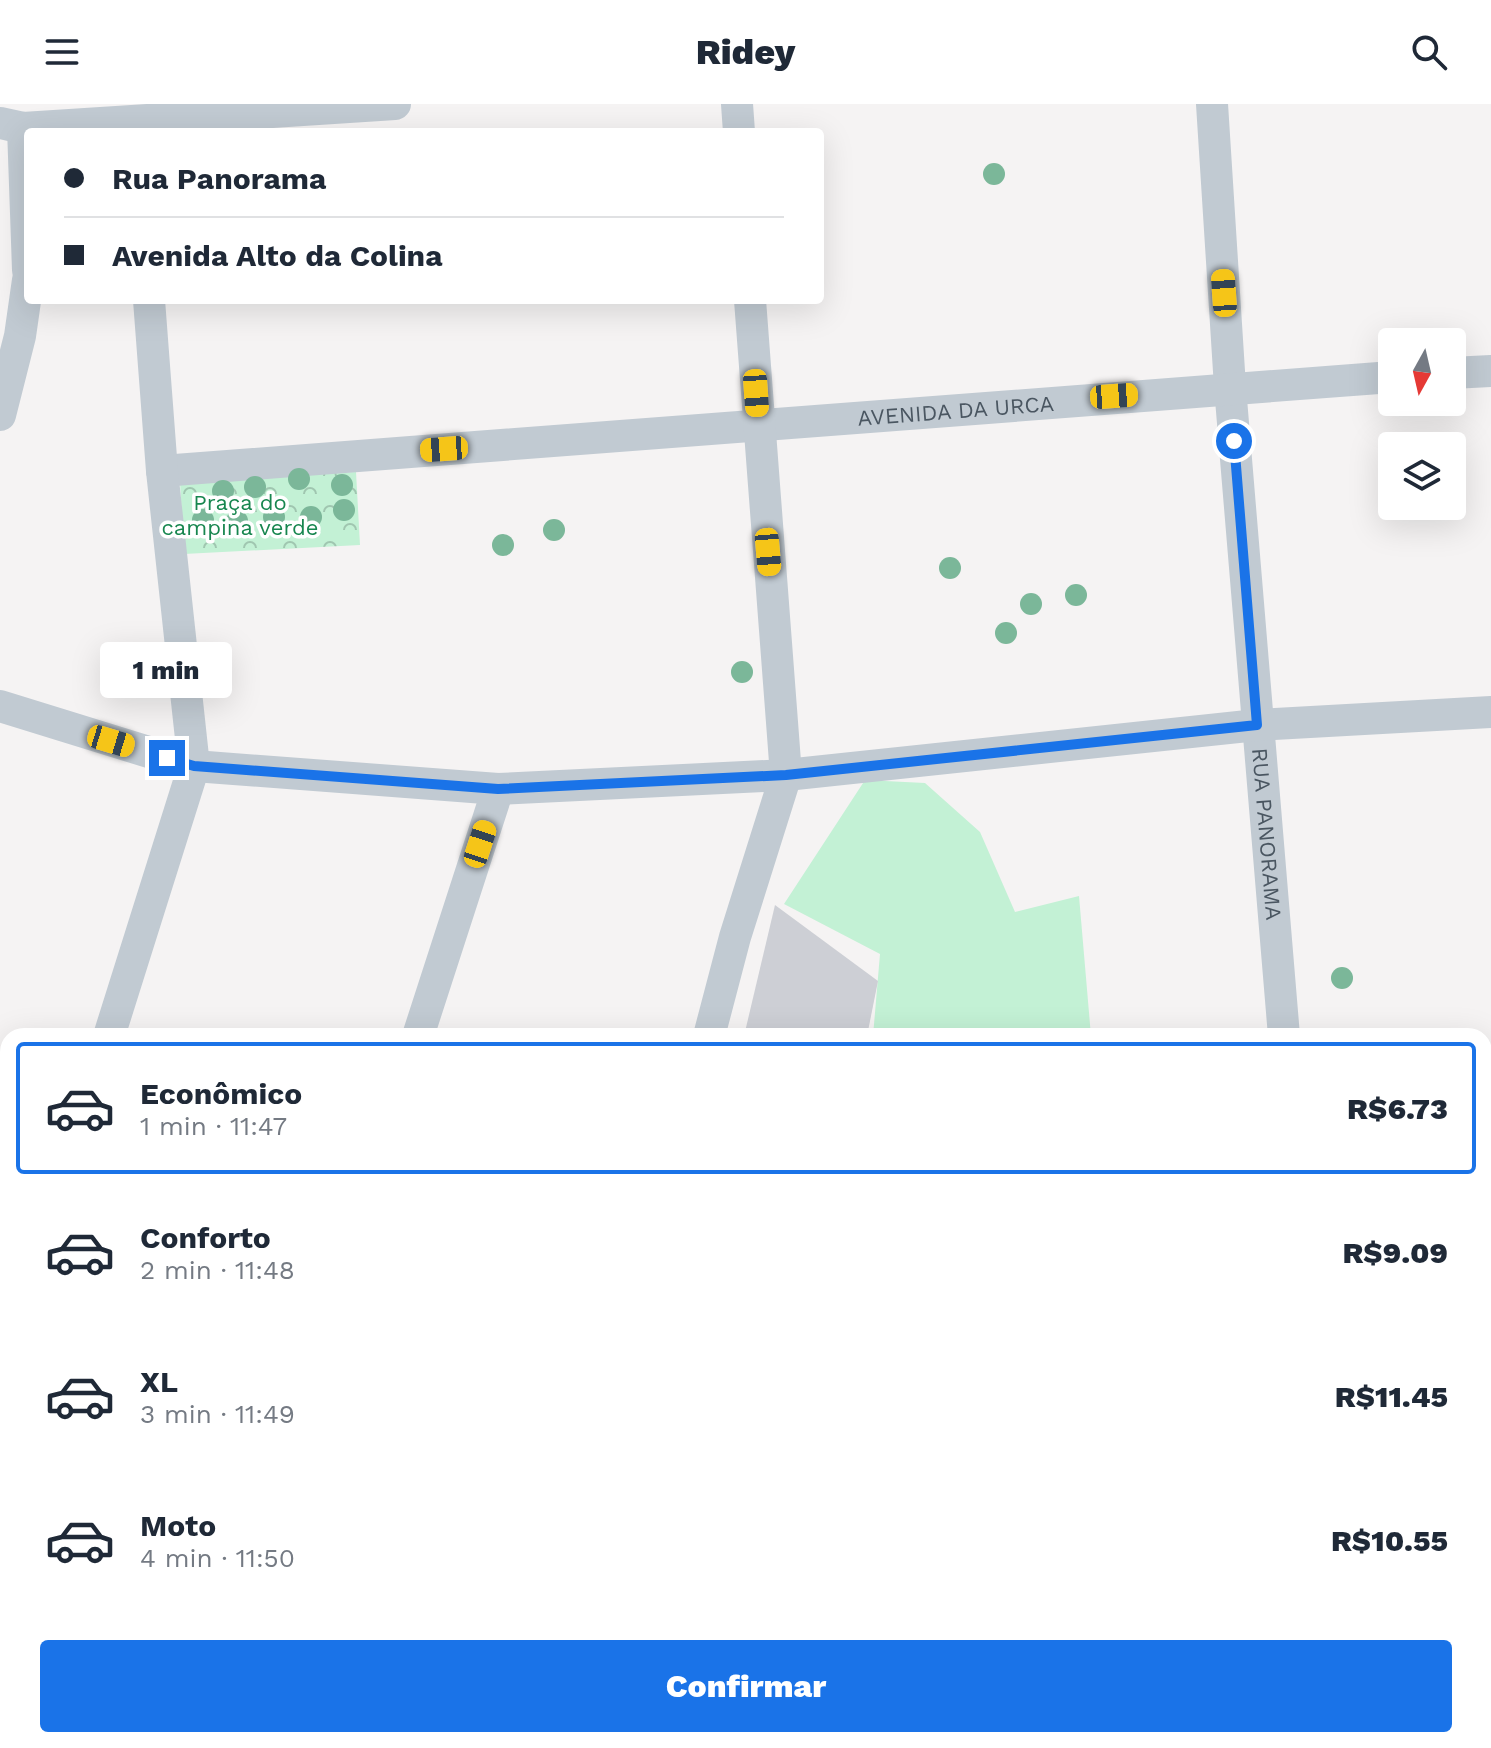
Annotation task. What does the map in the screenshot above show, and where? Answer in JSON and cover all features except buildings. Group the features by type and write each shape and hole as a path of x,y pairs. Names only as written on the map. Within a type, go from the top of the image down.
{"street":[{"path":"24,234 12,126 395,104"},
{"path":"737,104 739,128"},
{"name":"RUA PANORAMA","path":"1212,104 1230,387 1283,1028"},
{"path":"0,415 20,336 25,304"},
{"path":"112,1028 194,766 162,471 149,304"},
{"path":"711,1028 735,937 786,775 750,304"},
{"path":"1466,372 1491,371"},
{"name":"AVENIDA DA URCA","path":"162,471 1378,378"},
{"path":"0,706 194,766 498,789 786,775 1257,725 1491,712"},
{"path":"421,1028 498,789"}],"green space":[{"name":"Praça do campina verde","path":"356,472 360,545 184,554 180,481"},
{"path":"865,780 925,783 980,832 1015,912 1079,896 1090,1028 874,1028 880,954 784,904"}],"route":[{"path":"167,758 194,766 498,789 786,775 1257,725 1234,441"}]}
